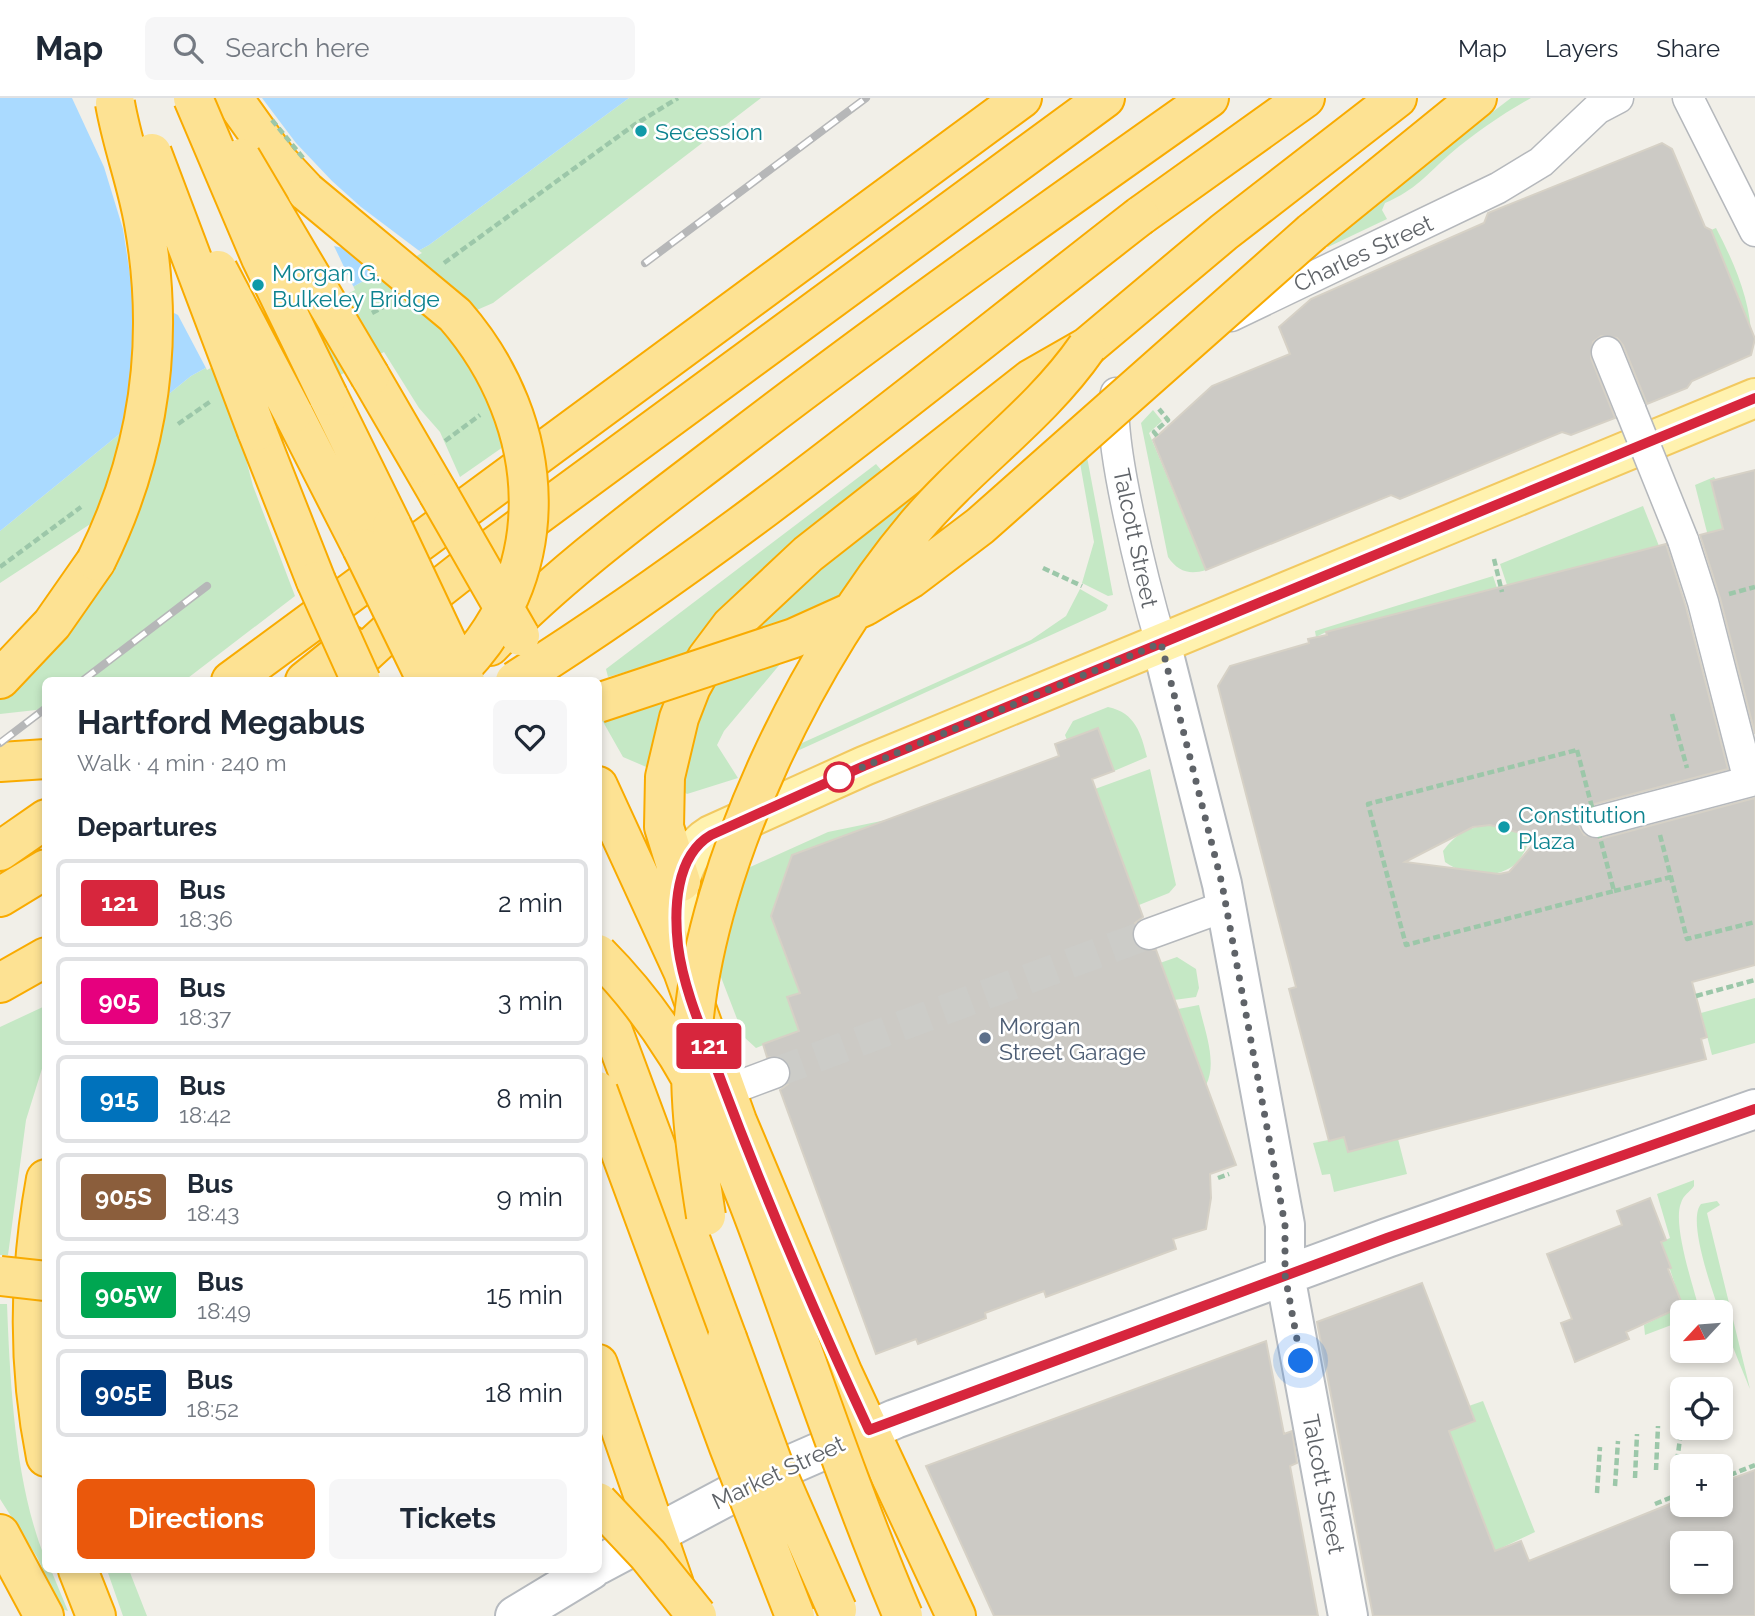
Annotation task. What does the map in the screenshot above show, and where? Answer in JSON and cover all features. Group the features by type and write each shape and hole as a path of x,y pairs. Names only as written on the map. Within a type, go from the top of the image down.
{"highway":[{"path":"0,679 52,624 96,561 120,508 136,460 150,391 153,353 149,255 115,98"},
{"path":"123,98 293,413 377,537 463,677"},
{"path":"193,98 261,258 328,396 426,677"},
{"path":"210,98 263,199 370,376 544,677"},
{"path":"233,98 295,181 455,314 486,355 517,418 526,457 528,496 517,575 500,617 486,638 452,677"},
{"path":"236,677 1022,98"},
{"path":"339,677 412,610 543,510 1105,98"},
{"path":"462,677 540,597 700,469 950,281 1209,98"},
{"path":"521,677 642,597 733,531 1140,216 1305,98"},
{"path":"681,882 664,827 663,794 674,737 698,672 720,640 760,596 869,506 1031,379 1087,347 1180,269 1397,98"},
{"path":"602,702 806,634 865,606 910,579 980,526 1312,232 1478,98"},
{"path":"152,153 316,581 359,677"},
{"path":"727,1338 698,1164 691,1050 704,954 731,861 771,762 800,700 877,576 936,503 1055,388 1087,347"},
{"path":"310,677 377,625 412,610"},
{"path":"0,762 42,759"},
{"path":"602,795 683,971 726,1091 869,1430 956,1616"},
{"path":"0,851 42,822"},
{"path":"0,897 42,871"},
{"path":"602,958 643,1004 672,1043 725,1139 857,1503 903,1616"},
{"path":"0,983 42,959"},
{"path":"602,1001 773,1464 838,1613"},
{"path":"602,1102 729,1447 795,1616"},
{"path":"42,1204 35,1246 30,1311 33,1370 42,1430"},
{"path":"0,1276 42,1281"},
{"path":"602,1376 685,1616"},
{"path":"602,1506 648,1555 695,1616"},
{"path":"0,1534 44,1616"},
{"path":"602,1536 695,1616"},
{"path":"79,1573 96,1616"}],"main road":[{"path":"683,971 677,927 681,882 694,850 711,835 864,766 1755,398"}],"street":[{"name":"Charles Street","path":"1112,406 1122,382 1172,344 1498,188 1541,162 1597,109 1618,98"},
{"path":"1688,98 1755,231"},
{"path":"1596,822 1752,781 1703,602 1683,540 1607,352"},
{"name":"Talcott Street","path":"1112,406 1116,443 1147,596 1226,906 1285,1225 1285,1275 1348,1616"},
{"path":"1149,934 1226,906"},
{"path":"726,1091 774,1073"},
{"name":"Market Street","path":"602,1563 769,1474 869,1430 1285,1275 1755,1109"},
{"path":"515,1616 586,1573"}],"path":[{"path":"1154,404 1168,420 1154,432 1157,436"},
{"path":"1494,559 1502,592"},
{"path":"1043,568 1082,586"},
{"path":"1742,590 1755,587"},
{"path":"1672,714 1694,796"},
{"path":"1614,891 1577,750 1368,804 1406,945 1671,877"},
{"path":"1653,807 1687,939 1755,922"},
{"path":"1696,996 1755,980"},
{"path":"1218,1178 1229,1174"},
{"path":"1656,1470 1658,1426"},
{"path":"1635,1478 1637,1434"},
{"path":"1615,1486 1618,1441"},
{"path":"1597,1493 1600,1447"},
{"path":"1733,1474 1755,1465"},
{"path":"1655,1504 1670,1498"}],"green space":[{"path":"629,98 761,98 493,303 440,326 478,383 503,447 460,477 440,432 419,408 384,352 238,429 253,486 295,596 189,677 42,677 42,709 0,714 0,693 144,489 0,583 0,531 191,376 429,245"},
{"path":"1511,98 1531,98 1469,139 1413,187 1385,203 1382,210 1387,219 1328,247 1320,243"},
{"path":"1716,228 1747,305 1751,355 1692,380 1687,388 1648,404 1642,401 1641,389 1711,230"},
{"path":"1153,410 1162,421 1149,433 1206,570 1185,571 1168,557 1141,423"},
{"path":"1087,457 1113,595 1108,596 1082,583 1094,542 1080,463"},
{"path":"876,464 882,471 739,592 716,618 700,651 608,677 606,669"},
{"path":"1714,477 1716,480 1711,481 1715,499 1733,535 1709,540 1695,485"},
{"path":"909,501 914,503 847,596 749,637 763,614"},
{"path":"1643,506 1659,546 1507,585 1500,564"},
{"path":"1493,576 1497,588 1326,632 1316,637 1315,631"},
{"path":"1080,589 1108,605 1106,610 795,752 802,743 1031,640 1066,616"},
{"path":"781,663 724,731 717,745 738,778 687,794 683,791 690,745 710,687"},
{"path":"670,699 651,769 623,757 602,720"},
{"path":"1108,707 1131,719 1147,757 1114,771 1098,728 1067,740 1065,735 1073,721"},
{"path":"1150,769 1176,885 1169,893 1139,905 1095,789"},
{"path":"886,820 792,855 771,916 800,993 787,997 799,1031 756,1048 744,1037 719,972 748,868 828,832"},
{"path":"1490,825 1526,836 1526,849 1514,865 1496,873 1475,874 1445,862 1443,851 1453,840 1469,830"},
{"path":"1177,957 1196,969 1199,988 1196,997 1174,1000 1160,963"},
{"path":"1755,998 1755,1043 1712,1055 1701,1013"},
{"path":"1199,1005 1211,1066 1206,1085 1178,1009"},
{"path":"42,1007 42,1069 26,1120 8,1255 0,1255 0,1027"},
{"path":"1344,1137 1398,1139 1407,1174 1334,1192 1330,1174 1322,1175 1313,1143"},
{"path":"1694,1180 1694,1186 1681,1203 1679,1226 1697,1300 1680,1300 1661,1242 1670,1238 1657,1194"},
{"path":"1717,1201 1720,1205 1707,1213 1728,1300 1716,1300 1705,1265 1697,1217 1701,1204"},
{"path":"0,1304 7,1304 16,1433 27,1498 42,1549 42,1567 0,1499"},
{"path":"1670,1312 1670,1326 1645,1335 1644,1325"},
{"path":"1733,1319 1750,1389 1733,1346"},
{"path":"1483,1401 1535,1532 1495,1551 1443,1415"},
{"path":"45,1573 52,1573 68,1611 62,1609"},
{"path":"108,1573 130,1573 147,1616 123,1616"}],"water":[{"path":"0,98 629,98 429,245 191,376 0,531"}],"pier":[{"name":"Morgan G. Bulkeley Bridge","path":"72,98 262,98 296,143 332,181 361,207 422,253 380,276 343,248 334,246 355,290 207,370 178,315 174,313 134,369 134,300 123,229 104,167"}],"building":[{"path":"1662,143 1672,149 1705,227 1711,230 1755,339 1751,355 1692,381 1687,388 1647,404 1623,345 1617,338 1601,336 1593,342 1591,358 1615,418 1571,435 1562,432 1400,499 1391,495 1206,570 1153,440 1212,386 1290,354 1279,327 1311,299 1484,223 1488,213"},
{"path":"1755,470 1755,734 1720,598 1700,535 1723,529 1711,481"},
{"name":"Constitution Plaza","path":"1666,544 1686,607 1728,769 1591,805 1583,810 1579,826 1584,835 1600,839 1755,798 1755,965 1692,982 1707,1037 1701,1039 1706,1059 1348,1152 1344,1137 1329,1141 1289,989 1296,987 1218,686 1230,666 1309,643 1308,639 1327,635 1326,632","holes":["1490,825 1539,838 1509,872 1499,874 1405,862 1473,827"]},
{"name":"Morgan Street Garage","path":"1098,728 1114,771 1092,779 1143,917 1135,923 1132,939 1138,948 1156,950 1236,1165 1210,1174 1211,1198 1206,1229 1173,1239 1176,1249 1046,1297 1044,1291 985,1313 986,1318 918,1344 916,1339 876,1354 780,1090 788,1084 791,1068 785,1059 767,1057 763,1044 799,1031 787,997 800,993 771,916 792,855 1059,756 1055,744"},
{"path":"1650,1198 1666,1240 1661,1242 1681,1300 1670,1300 1670,1312 1626,1332 1629,1339 1575,1362 1561,1323 1572,1319 1547,1254 1622,1225 1617,1211"},
{"path":"1422,1283 1475,1421 1449,1431 1495,1551 1521,1541 1529,1561 1670,1504 1670,1517 1733,1517 1733,1478 1755,1470 1755,1616 1373,1616 1317,1322"},
{"path":"1266,1341 1284,1434 1292,1431 1297,1463 1290,1466 1318,1616 994,1616 926,1466"}],"tunnel":[{"path":"774,1073 1149,934"}],"railway":[{"path":"645,263 866,98"},
{"path":"87,677 207,586"},
{"path":"0,743 42,711"}],"bus line":[{"name":"121","path":"1755,398 864,766 711,835 694,850 687,864 677,903 677,927 683,971 737,1121 869,1430 1387,1238 1755,1109"}],"place":[{"name":"Secession","path":"641,131"},
{"name":"Morgan G. Bulkeley Bridge","path":"258,285"},
{"name":"Constitution Plaza","path":"1504,827"},
{"name":"Morgan Street Garage","path":"985,1038"}],"route":[{"path":"839,777 1161,643 1222,884 1285,1225 1285,1275 1301,1361"}]}
